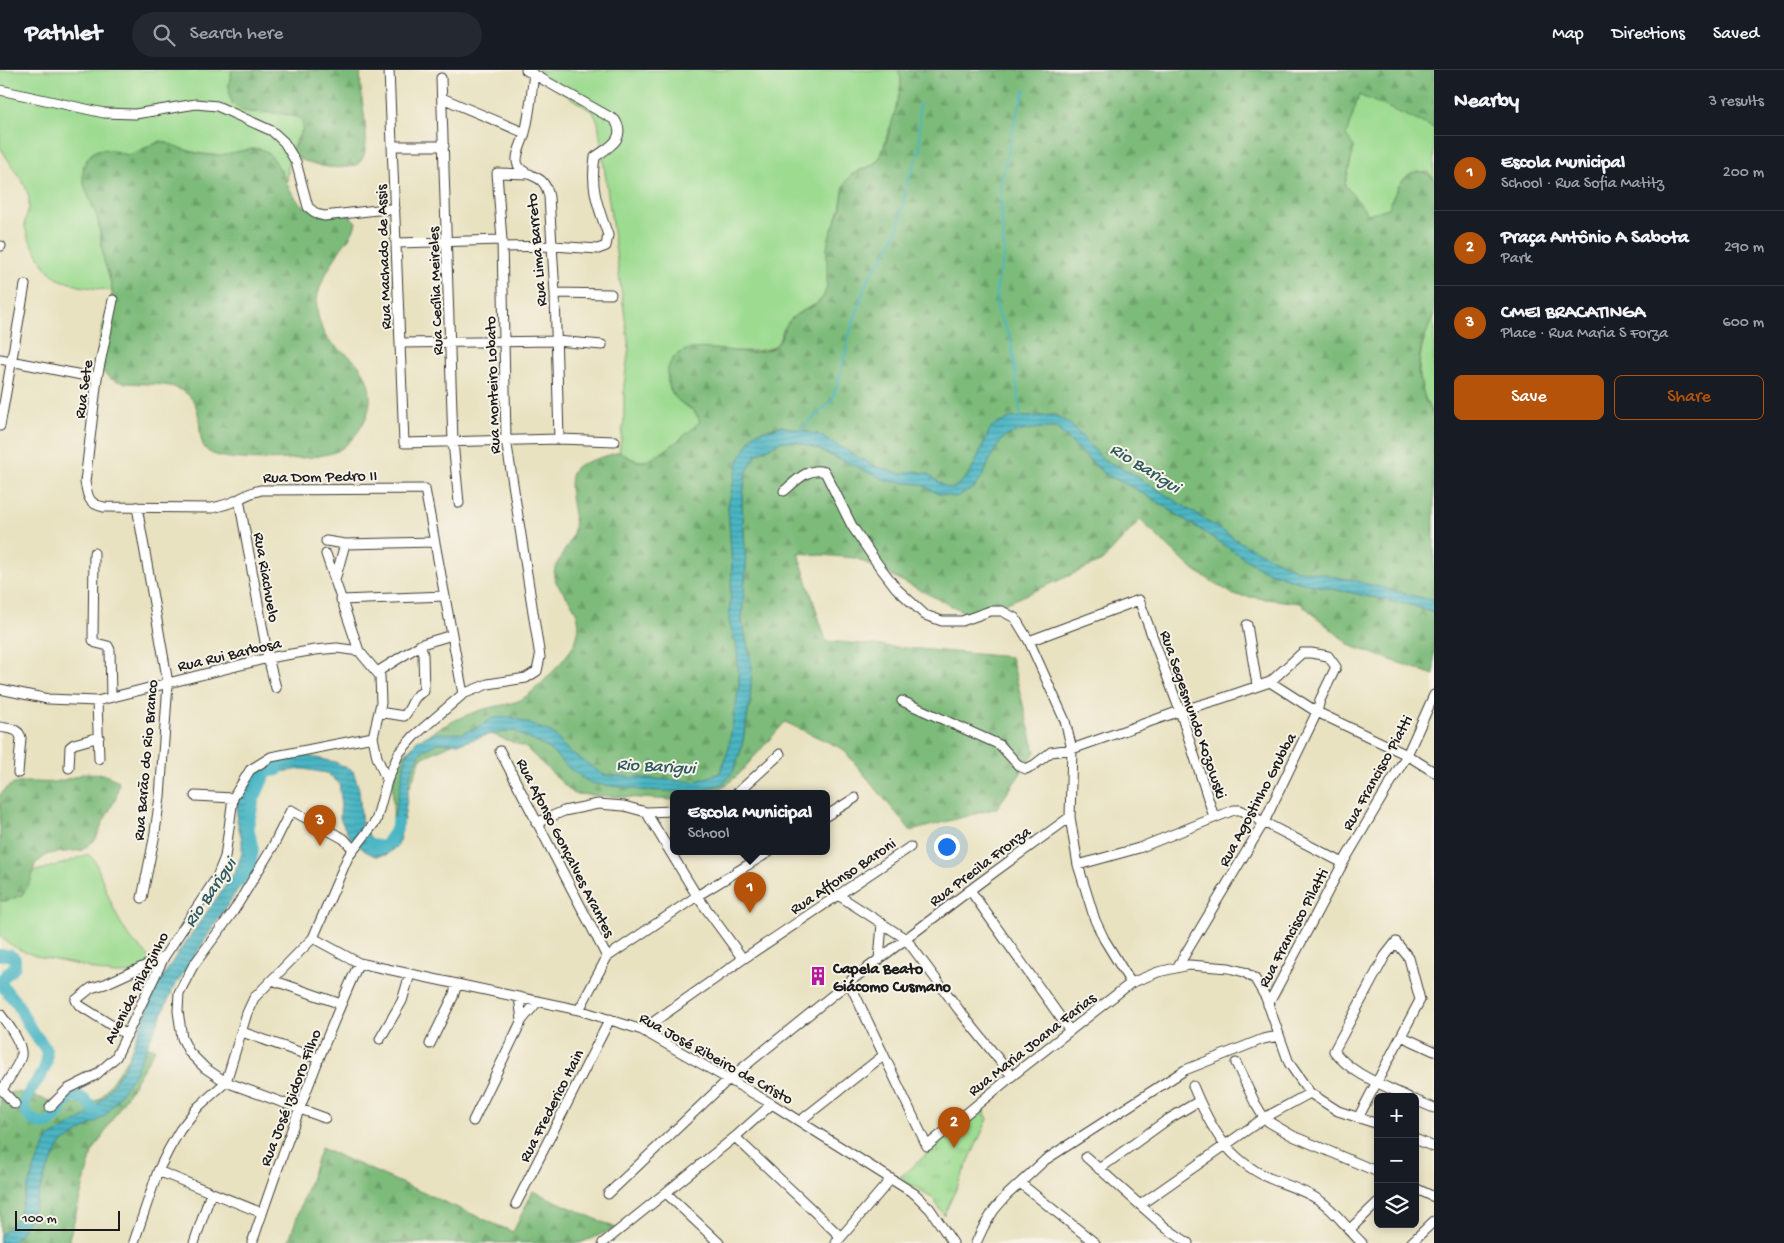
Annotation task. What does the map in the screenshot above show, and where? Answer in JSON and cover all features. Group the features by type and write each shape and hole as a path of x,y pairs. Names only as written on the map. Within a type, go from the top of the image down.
{"street":[{"name":"Rua Machado de Assis","path":"389,70 404,443 453,442"},
{"path":"396,243 448,241 598,248 606,246 608,235 594,193 596,157 611,147 616,141 619,126 616,120 530,72"},
{"name":"Rua Lima Barreto","path":"530,72 525,133 517,163 520,168 543,182 547,189 553,246 559,439"},
{"name":"Rua Cecília Meireles","path":"441,78 448,241 453,442 459,503"},
{"path":"0,90 104,113 135,114 196,104 217,106 272,131 284,142 296,162 308,207 317,214 324,216 395,208"},
{"path":"442,98 525,133"},
{"path":"393,146 444,146"},
{"name":"Rua Monteiro Lobato","path":"463,694 488,684 526,678 537,671 540,657 506,439 502,244 497,173 530,174"},
{"path":"0,426 25,285"},
{"path":"555,293 611,294"},
{"name":"Rua Sete","path":"85,482 97,378 113,300"},
{"path":"400,343 556,340 602,344"},
{"path":"0,359 97,378"},
{"path":"453,442 506,439 616,441"},
{"path":"784,491 810,471 818,470 825,472 852,526 877,563 896,588 925,615 942,621 962,621 990,611 1002,611 1014,618 1029,641 1065,721 1072,749 1070,817 1078,865 1094,920 1131,983"},
{"name":"Rua Dom Pedro II","path":"85,482 88,498 96,505 104,507 212,508 239,499 249,492 261,490 425,489 435,542"},
{"name":"Rua Riachuelo","path":"239,499 268,658 276,688"},
{"name":"Rua Barão do Rio Branco","path":"137,507 168,683 160,797 154,840 142,898"},
{"path":"134,1242 158,1172 169,1149 180,1130 198,1107 226,1082 247,1013 254,998 313,938 348,857 376,821 387,781 399,753 414,736 463,694 435,542 345,544 326,541"},
{"path":"335,580 345,544"},
{"path":"94,553 93,640 96,643 108,646 110,650 111,697"},
{"path":"326,554 359,651 380,676 381,703 373,737 377,757 387,781"},
{"path":"341,600 445,596"},
{"name":"Rua Segesmundo Kozowski","path":"1029,641 1139,600 1180,711 1214,817 1227,811 1240,810 1343,862"},
{"path":"1247,625 1257,685"},
{"path":"377,672 420,645 452,635"},
{"path":"379,712 404,716 414,696 424,691 423,654 420,645"},
{"name":"Rua Rui Barbosa","path":"0,689 48,699 97,701 268,658 337,648 359,651"},
{"name":"Rua Agostinho Grubba","path":"1178,966 1264,822 1317,712 1320,700 1336,667 1328,656 1302,653 1270,682"},
{"path":"902,701 1000,745 1019,766 1026,769 1051,752 1072,749 1270,682 1317,712 1407,755 1434,772"},
{"name":"Rua Francisco Piatti","path":"1343,862 1407,755 1434,695"},
{"path":"97,701 99,759"},
{"path":"0,727 17,731 20,736 18,773"},
{"path":"69,768 70,748 74,744 99,737"},
{"name":"Avenida Pilarzinho","path":"50,1107 68,1088 96,1074 116,1057 164,957 217,877 225,857 233,798 250,770 271,757 373,737"},
{"name":"Rua Afonso Gonçalves Arantes","path":"500,751 607,957"},
{"path":"740,790 780,754"},
{"path":"195,796 233,798"},
{"path":"830,814 855,798"},
{"path":"536,823 564,811 598,804 624,806 646,812 670,811"},
{"path":"325,1118 226,1082 205,1068 189,1052 182,1038 178,1011 180,993 193,966 234,912 272,848 291,810 344,839 354,847"},
{"path":"646,812 670,852"},
{"name":"Rua Precila Fronza","path":"608,1194 730,1078 849,982 1070,817"},
{"path":"1078,865 1139,848 1214,817"},
{"name":"Rua Affonso Baroni","path":"642,1030 743,959 910,847"},
{"path":"672,855 697,896 743,959"},
{"path":"579,1010 607,957 697,896 764,855"},
{"name":"Rua Francisco Pilatti","path":"1268,1005 1343,862"},
{"path":"970,890 1070,1031"},
{"path":"838,895 906,939 959,1010 1012,1076"},
{"path":"879,960 882,923"},
{"name":"Rua José Ribeiro de Cristo","path":"313,938 359,963 579,1010 642,1030 730,1078 915,1194 930,1209 953,1243"},
{"path":"1358,1118 1376,1082 1420,1000 1408,958 1396,942 1385,956 1334,1051 1342,1062 1376,1082 1399,1093"},
{"path":"127,1035 79,1006 76,1000 91,988 105,984 164,957"},
{"name":"Rua José Izidoro Filho","path":"252,1243 319,1059 359,963"},
{"name":"Rua Maria Joana Farias","path":"884,1054 928,1146 1012,1076 1131,983 1178,966 1229,968 1244,972 1255,980 1268,1005 1289,1063 1310,1093"},
{"path":"380,1039 402,1001 410,974"},
{"path":"272,980 341,1004"},
{"path":"800,1121 884,1054 849,982"},
{"path":"430,1044 453,997 457,984"},
{"path":"519,997 522,1020"},
{"path":"473,1122 522,1020 538,1001"},
{"path":"0,1014 20,1046 21,1056 1,1089 15,1104"},
{"name":"Rua Frederico Hain","path":"516,1204 610,1019"},
{"path":"242,1032 319,1059"},
{"path":"976,1243 994,1210 1045,1160 1185,1070 1255,1042 1279,1036"},
{"path":"1401,1036 1434,1052"},
{"path":"1236,1063 1264,1118 1293,1136 1374,1170"},
{"path":"1193,1086 1208,1121 1225,1145 1240,1160 1258,1172 1322,1202 1339,1216 1362,1243"},
{"path":"1140,1205 1264,1118 1310,1093 1338,1112 1374,1123"},
{"path":"1099,1169 1167,1120 1199,1101"},
{"path":"1419,1102 1434,1108"},
{"path":"604,1243 735,1137 772,1104"},
{"path":"735,1137 839,1240 891,1179"},
{"path":"1419,1141 1434,1147"},
{"path":"1086,1157 1166,1228 1188,1243"},
{"path":"158,1172 262,1213"},
{"path":"1020,1183 1095,1243"},
{"path":"1419,1190 1434,1197"},
{"path":"194,1243 211,1193"},
{"path":"666,1193 719,1243"},
{"path":"1349,1230 1374,1206"},
{"path":"1411,1243 1434,1221"}],"green space":[{"path":"0,70 232,70 228,86 281,113 293,115 302,120 304,126 289,155 287,182 271,157 260,149 214,155 188,151 161,141 129,155 103,149 94,152 83,167 98,222 104,260 113,291 79,286 58,279 49,271 28,237 25,220 29,208 29,197 25,186 0,147"},
{"path":"232,70 361,70 360,80 366,144 364,155 360,162 339,168 317,165 289,155 301,133 302,120 289,115 249,112 239,109 232,102 229,90"},
{"path":"527,70 898,70 901,79 902,94 899,108 879,159 852,174 844,186 840,209 829,239 827,288 823,297 816,304 797,314 784,328 778,343 772,348 756,351 676,355 669,367 668,373 671,392 680,402 694,412 700,421 697,427 684,440 651,460 637,461 619,452 624,421 624,385 629,347 598,122 593,112"},
{"path":"898,70 1434,70 1434,128 1359,95 1346,136 1354,147 1345,185 1368,214 1389,208 1400,184 1411,174 1425,173 1434,178 1434,313 1421,347 1418,372 1426,403 1434,416 1434,604 1322,579 1266,561 1130,472 1104,460 1088,443 1067,437 1083,455 1106,475 1132,487 1161,504 1261,569 1295,581 1414,606 1434,613 1434,675 1351,646 1300,603 1234,595 1191,568 1140,520 1102,561 1012,601 972,616 856,558 798,553 826,641 1011,657 1035,752 997,808 911,831 843,749 785,722 738,775 720,790 670,790 670,800 574,794 525,747 491,734 514,731 548,748 563,761 525,723 461,740 421,758 404,802 399,840 390,852 383,853 392,829 393,780 398,765 404,756 422,739 457,719 483,709 513,703 524,698 547,678 572,648 578,634 577,614 571,602 556,582 554,573 574,529 570,483 574,469 588,462 619,452 631,459 645,461 665,450 682,438 700,421 691,408 675,397 669,383 668,368 678,354 689,349 703,348 749,352 763,351 774,347 779,342 789,321 797,314 816,304 823,297 827,283 828,242 840,210 844,187 850,177 874,164 881,155 898,97 900,77","holes":["781,426 817,434 856,457 874,466 894,472 897,475 944,486 939,494 927,486 905,483 796,442 782,441 757,454 746,473 742,503 746,565 744,592 740,476 758,432","1004,438 993,452 979,481 966,492 999,439","746,686 750,703 741,750 733,772 727,755"]},
{"path":"1349,89 1372,100 1434,114 1434,178 1426,171 1384,241 1344,196 1351,160 1274,126"},
{"path":"162,141 189,151 210,155 222,155 254,149 263,150 275,161 293,194 304,206 315,210 349,215 356,222 352,233 327,273 317,298 318,315 325,335 331,343 349,356 361,368 370,390 369,407 365,420 352,439 339,450 329,454 295,459 253,460 218,456 209,452 204,446 201,439 198,412 195,403 189,395 171,386 118,381 104,373 100,366 99,349 112,291 102,251 98,220 86,191 83,169 88,158 95,152 106,149 129,155"},
{"path":"1434,313 1434,416 1422,389 1419,365 1424,340"},
{"path":"86,773 103,774 119,781 116,798 96,839 82,850 48,854 35,864 31,881 22,895 6,901 0,901 0,795 11,785 18,783 55,782"},
{"path":"88,854 95,861 123,927 132,940 146,953 152,966 126,974 105,972 27,953 8,943 0,936 0,892 36,871"},
{"path":"138,1043 155,1049 92,1153 68,1243 0,1243 0,1097 13,1092 25,1093 50,1101 77,1104 89,1103 100,1099"},
{"path":"982,1107 988,1119 944,1215 932,1197 899,1178"},
{"path":"321,1148 513,1232 533,1191 616,1228 580,1243 288,1243"}],"water":[{"path":"1055,415 1070,424 1104,460 1130,472 1243,544 1295,569 1352,580 1434,601 1434,613 1414,606 1295,581 1261,569 1161,504 1132,487 1106,475 1056,428 1039,428 1016,432 1002,439 992,455 984,474 974,488 956,497 939,494 920,484 888,481 813,447 796,442 782,441 757,454 746,473 742,503 746,565 742,621 752,666 750,703 741,750 733,772 723,784 702,790 670,791 642,790 590,783 570,769 548,748 514,731 491,734 461,743 437,743 421,752 411,773 398,845 386,855 375,856 365,851 349,837 340,818 341,798 339,783 327,773 303,769 279,772 264,777 253,796 245,824 252,856 245,878 173,989 134,1075 105,1116 61,1144 46,1173 30,1218 17,1238 11,1243 0,1243 0,1235 12,1224 19,1213 34,1169 48,1138 85,1117 105,1096 125,1066 155,990 174,959 235,872 242,853 242,840 237,820 237,800 245,782 255,770 270,761 303,755 335,762 353,771 359,789 362,827 375,843 389,843 406,756 417,740 436,733 463,733 493,718 512,717 553,733 566,749 604,775 694,782 720,773 728,751 739,686 737,647 729,622 732,568 728,506 739,459 755,433 781,426 817,434 874,466 902,474 915,471 928,474 944,486 953,489 970,474 991,427 1010,418"}],"waterway":[{"path":"1021,418 1011,340 997,310 996,291 1004,254 1000,186 1016,117 1025,89"},
{"path":"800,430 832,401 849,336 868,278 887,251 899,225 907,184 920,150 919,104"},
{"name":"Rio Barigui","path":"237,883 249,869 253,851 248,826 254,799 266,772 277,770"},
{"name":"Rio Barigui","path":"372,845 384,847 397,828 397,823"},
{"path":"0,955 10,955 15,959 15,966 2,979 2,984 18,1005 29,1026 46,1051 47,1061 44,1070 27,1096 24,1103 25,1111 32,1119 45,1124 54,1119 68,1098 73,1096 83,1099 95,1111"}],"place":[{"name":"CMEI BRACATINGA","path":"320,846"},
{"name":"Escola Municipal","path":"750,913"},
{"name":"Capela Beato Giácomo Cusmano","path":"818,976"},
{"name":"Praça Antônio A Sabota","path":"954,1148"}]}
